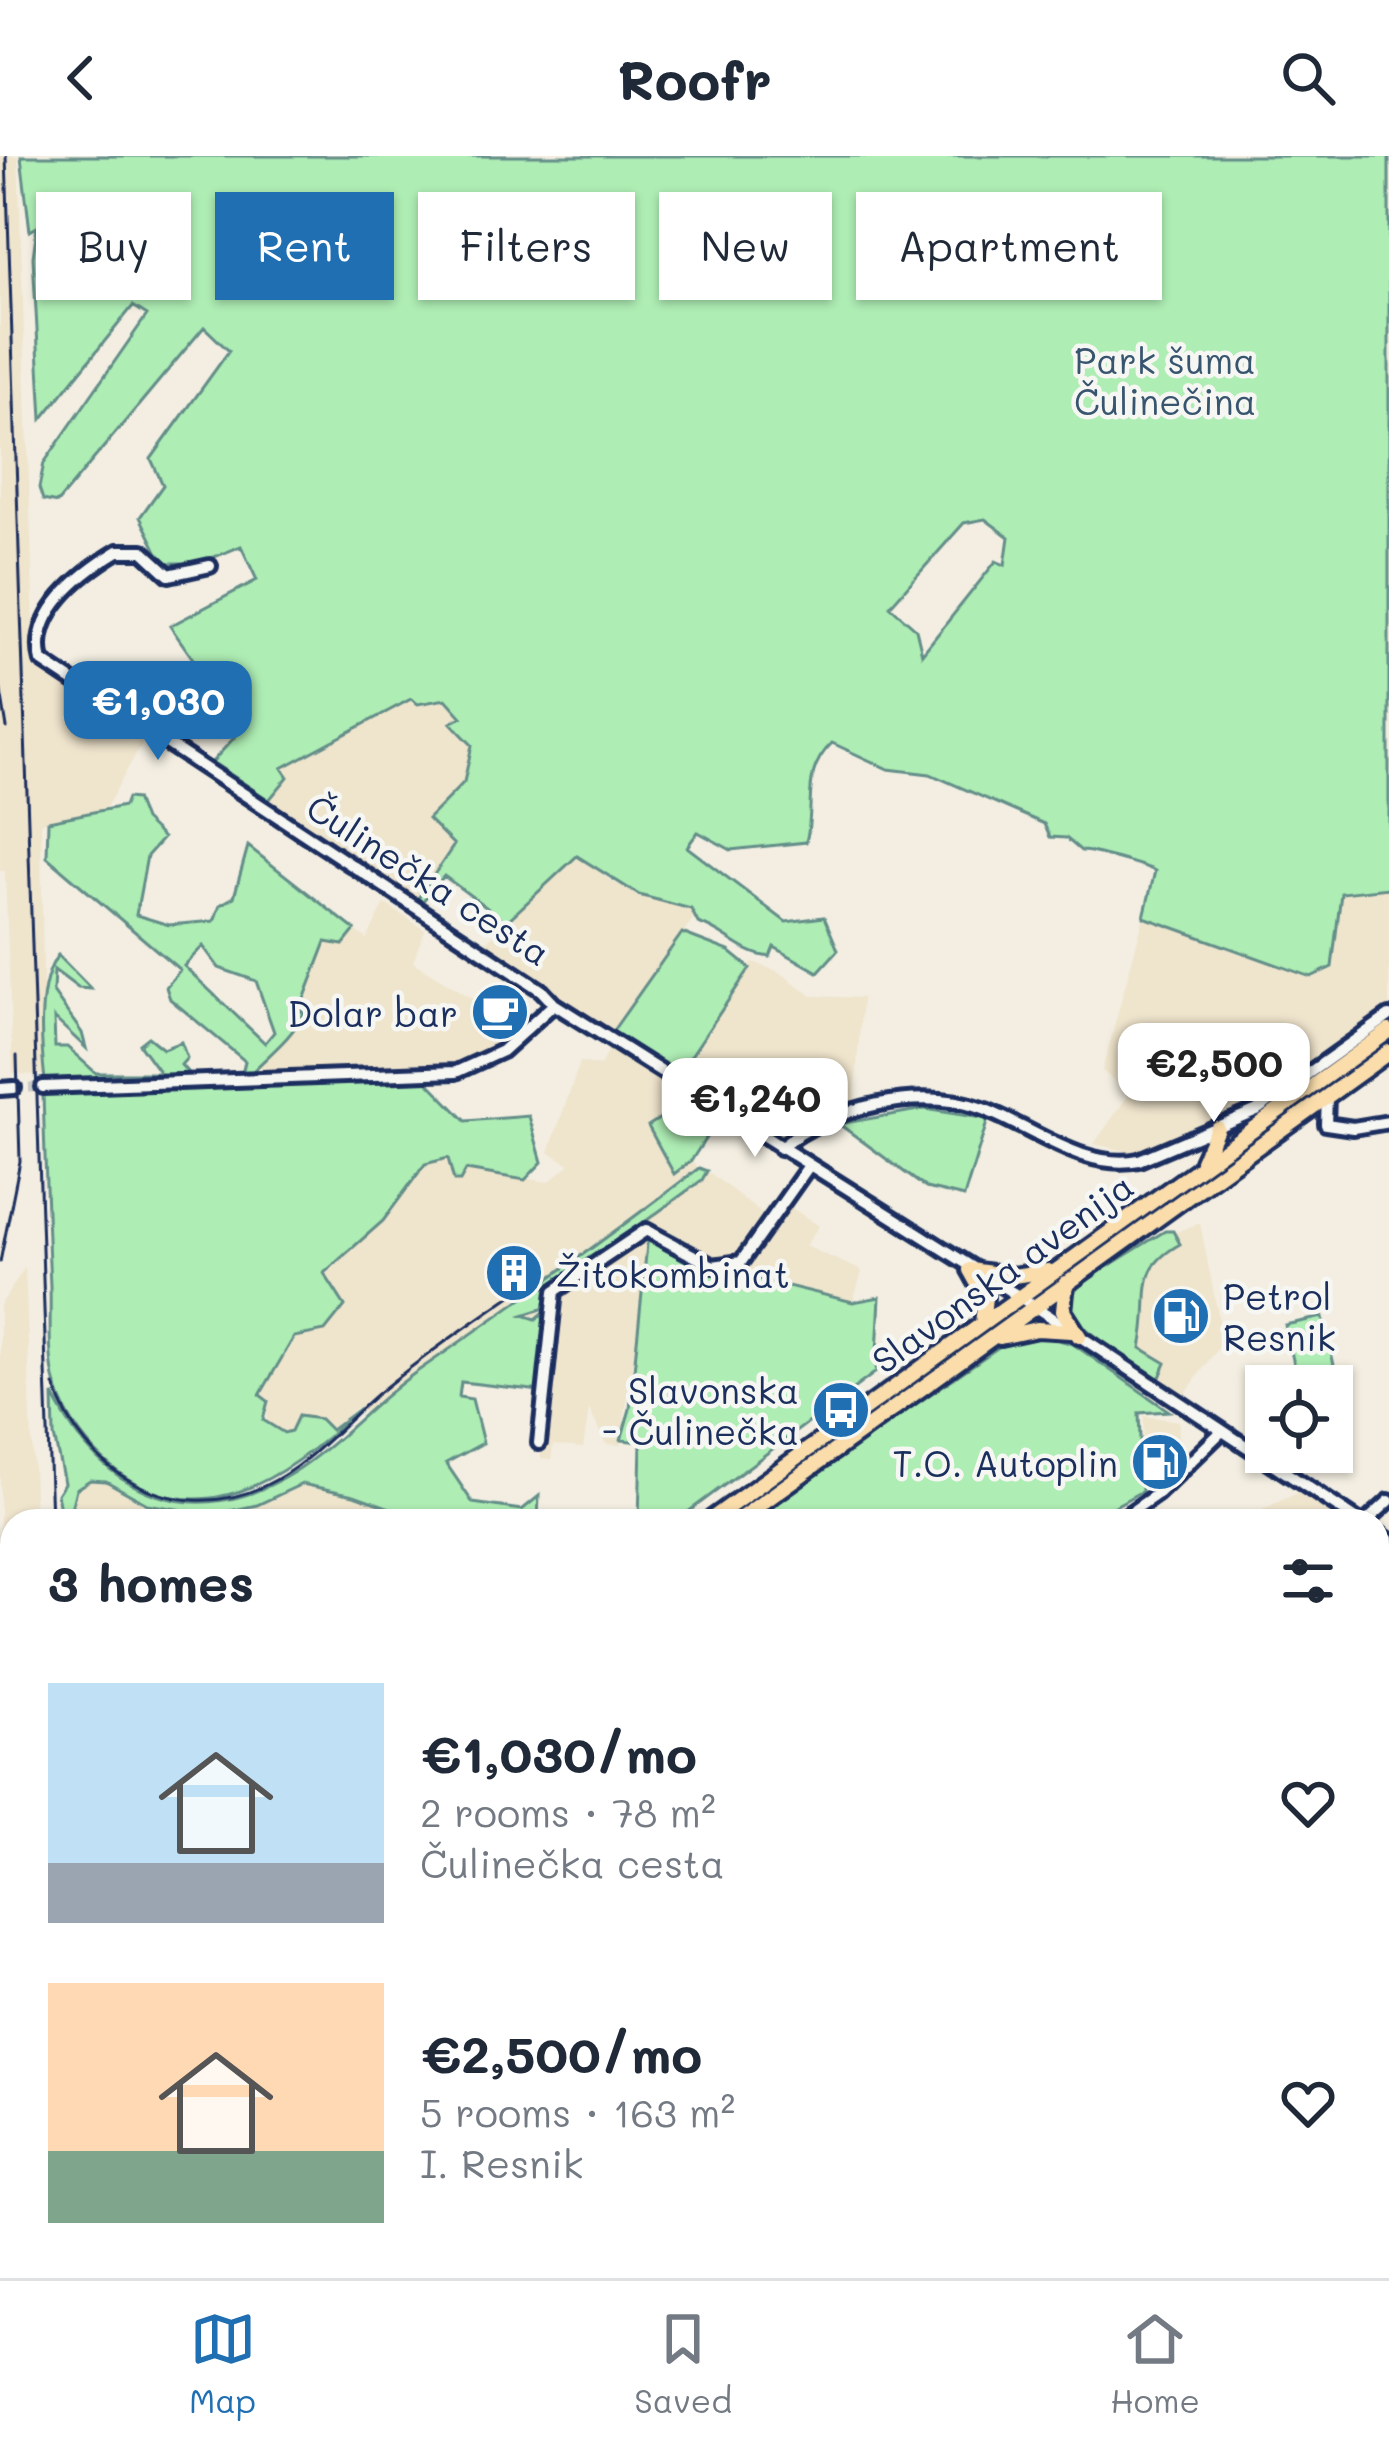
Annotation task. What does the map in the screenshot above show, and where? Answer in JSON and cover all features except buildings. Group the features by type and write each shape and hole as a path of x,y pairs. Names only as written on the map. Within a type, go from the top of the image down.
{"main road":[{"name":"Slavonska avenija","path":"753,1509 984,1343 1070,1262 1389,1031"},
{"name":"Slavonska avenija","path":"726,1509 982,1324 1066,1283 1389,1052"},
{"path":"1197,1168 1217,1128"},
{"path":"970,1270 1013,1276 1070,1262"},
{"path":"970,1270 985,1297 982,1324"},
{"path":"1066,1283 1063,1311 1075,1334"},
{"path":"984,1343 1030,1330 1075,1334"}],"street":[{"name":"Čulinečka cesta","path":"211,566 169,575 143,551 118,551 45,615 38,632 42,661 542,989 554,1004 1344,1509"},
{"path":"43,1087 456,1072 502,1051 554,1004"},
{"path":"780,1148 840,1114 902,1102 980,1108 1051,1141 1120,1163 1257,1110 1389,1016"},
{"path":"0,1089 14,1088"},
{"path":"1327,1096 1327,1124 1353,1128 1389,1122"},
{"path":"539,1443 555,1292 646,1230 713,1266 741,1262 808,1166"},
{"path":"1135,1509 1220,1432"}],"shaded area":[{"path":"0,156 18,156 35,660 145,738 104,811 41,822 44,1075 13,1074 5,871 0,871"},
{"path":"411,699 418,704 446,699 462,717 452,724 472,745 464,782 429,819 455,845 417,900 269,800 288,777 281,769"},
{"path":"577,856 613,882 691,909 695,916 612,1032 484,944"},
{"path":"1389,888 1389,1021 1254,1116 1206,1140 1136,1167 1131,1152 1094,1144 1130,1093 1102,1071 1144,917 1311,977 1332,966 1341,893"},
{"path":"385,904 425,930 413,962 502,1017 505,1012 523,1022 484,1054 446,1066 250,1074 299,1011 326,942 342,945 355,930 367,939"},
{"path":"753,962 781,973 812,996 862,998 854,1106 786,1135 774,1134 678,1075"},
{"path":"609,1048 688,1100 671,1108 674,1173 691,1161 699,1168 365,1414 356,1407 331,1430 284,1433 267,1426 268,1401 259,1395 294,1337 325,1331 324,1274 383,1221 425,1164 448,1158 465,1170 549,1182 570,1164 549,1152 580,1062 600,1066"},
{"path":"707,1171 767,1217 787,1205 819,1226 805,1246 862,1271 853,1302 747,1276 717,1276 653,1236 620,1445 606,1444 589,1409 583,1448 553,1445 551,1459 541,1458 541,1450 533,1448 542,1316 522,1316"},
{"path":"1200,1223 1223,1341 1182,1398 1080,1320 1171,1234"},
{"path":"25,1267 35,1509 0,1509 0,1306"},
{"path":"1144,1416 1179,1421 1177,1470 1148,1492 1142,1478"},
{"path":"90,1480 106,1481 147,1504 171,1509 71,1509 76,1489"},
{"path":"302,1484 393,1509 219,1509 280,1496"},
{"path":"1300,1492 1326,1509 1263,1509"}],"green space":[{"name":"Park šuma Čulinečina","path":"21,156 1389,156 1389,888 1341,893 1332,967 1311,977 1144,917 1155,871 1081,851 1066,838 1050,837 1044,824 930,774 888,769 832,743 812,778 806,842 731,850 698,832 687,847 786,922 824,917 838,950 818,972 774,947 770,957 749,951 698,923 691,909 639,895 577,856 506,922 444,876 421,903 417,900 454,845 428,819 464,782 472,745 451,723 462,717 446,699 418,704 411,699 282,768 288,777 269,800 212,762 242,729 170,626 257,580 241,546 200,563 163,563 140,517 163,485 151,459 229,351 204,327 57,503 43,500 39,488 44,463 147,315 133,306 42,419 33,257 36,234 36,300 191,300 191,192 36,192 36,228 30,231","holes":["985,519 1009,537 1005,565 996,561 922,654 916,629 890,606 964,523"]},
{"path":"127,798 136,799 144,820 163,838 147,856 136,915 169,925 214,921 220,905 234,897 248,846 355,930 343,945 326,942 300,1010 304,1013 286,1039 250,1074 243,1070 245,1061 170,999 166,987 180,970 47,857 48,821 124,806","holes":["203,946 219,968 256,981 274,1032 265,1043 184,966"]},
{"path":"682,933 729,951 750,968 678,1075 612,1032"},
{"path":"58,955 91,989 78,988 54,970 53,992 82,1033 86,1048 54,1018 55,1047 67,1047 96,1073 160,1073 139,1044 148,1037 163,1049 181,1042 187,1058 181,1065 189,1074 45,1081 43,998"},
{"path":"427,1081 466,1121 529,1116 542,1162 525,1180 466,1170 460,1181 454,1181 448,1158 425,1164 383,1221 324,1273 345,1306 325,1331 294,1337 260,1395 268,1401 263,1420 284,1433 291,1431 298,1416 320,1419 331,1430 360,1408 272,1477 207,1499 174,1497 140,1486 106,1462 74,1424 54,1378 43,1094"},
{"path":"688,1100 718,1119 691,1161 674,1174 648,1126"},
{"path":"924,1109 988,1119 964,1197 926,1188 839,1124"},
{"path":"699,1168 707,1171 702,1180 554,1288 545,1308 523,1315 536,1319 542,1314 544,1321 541,1391 461,1382 459,1397 472,1399 483,1443 446,1463 473,1503 515,1509 393,1509 302,1484 239,1509 177,1509 147,1504 106,1481 90,1480 76,1489 71,1509 60,1509 57,1494 64,1483 54,1436 53,1395 74,1430 125,1480 155,1495 187,1502 221,1501 257,1491 294,1472 399,1385"},
{"path":"1165,1231 1173,1231 1180,1244 1155,1264 1147,1286 1141,1348 1166,1363 1160,1377 1152,1380 1075,1320 1069,1298 1084,1281"},
{"path":"648,1235 717,1276 747,1276 853,1302 880,1297 876,1372 692,1509 639,1509 641,1442 621,1440 630,1409"},
{"path":"1323,1317 1334,1365 1294,1365 1285,1325"},
{"path":"1038,1334 1073,1344 1169,1411 1139,1413 1142,1491 1110,1509 764,1509 1003,1344"},
{"path":"539,1496 538,1509 523,1509"}],"tunnel":[{"path":"14,1088 43,1087"}],"railway":[{"path":"6,156 51,1509"},
{"path":"0,685 7,728"},
{"path":"0,1262 20,1161 17,1056"},
{"path":"54,1385 86,1444 109,1467 166,1496 230,1497 264,1486 295,1467 394,1380 518,1291"}],"place":[{"name":"Dolar bar","path":"500,1012"},
{"name":"Žitokombinat","path":"514,1273"},
{"name":"Petrol Resnik","path":"1181,1316"},
{"name":"Slavonska - Čulinečka","path":"841,1410"},
{"name":"T.O. Autoplin","path":"1160,1462"}]}
